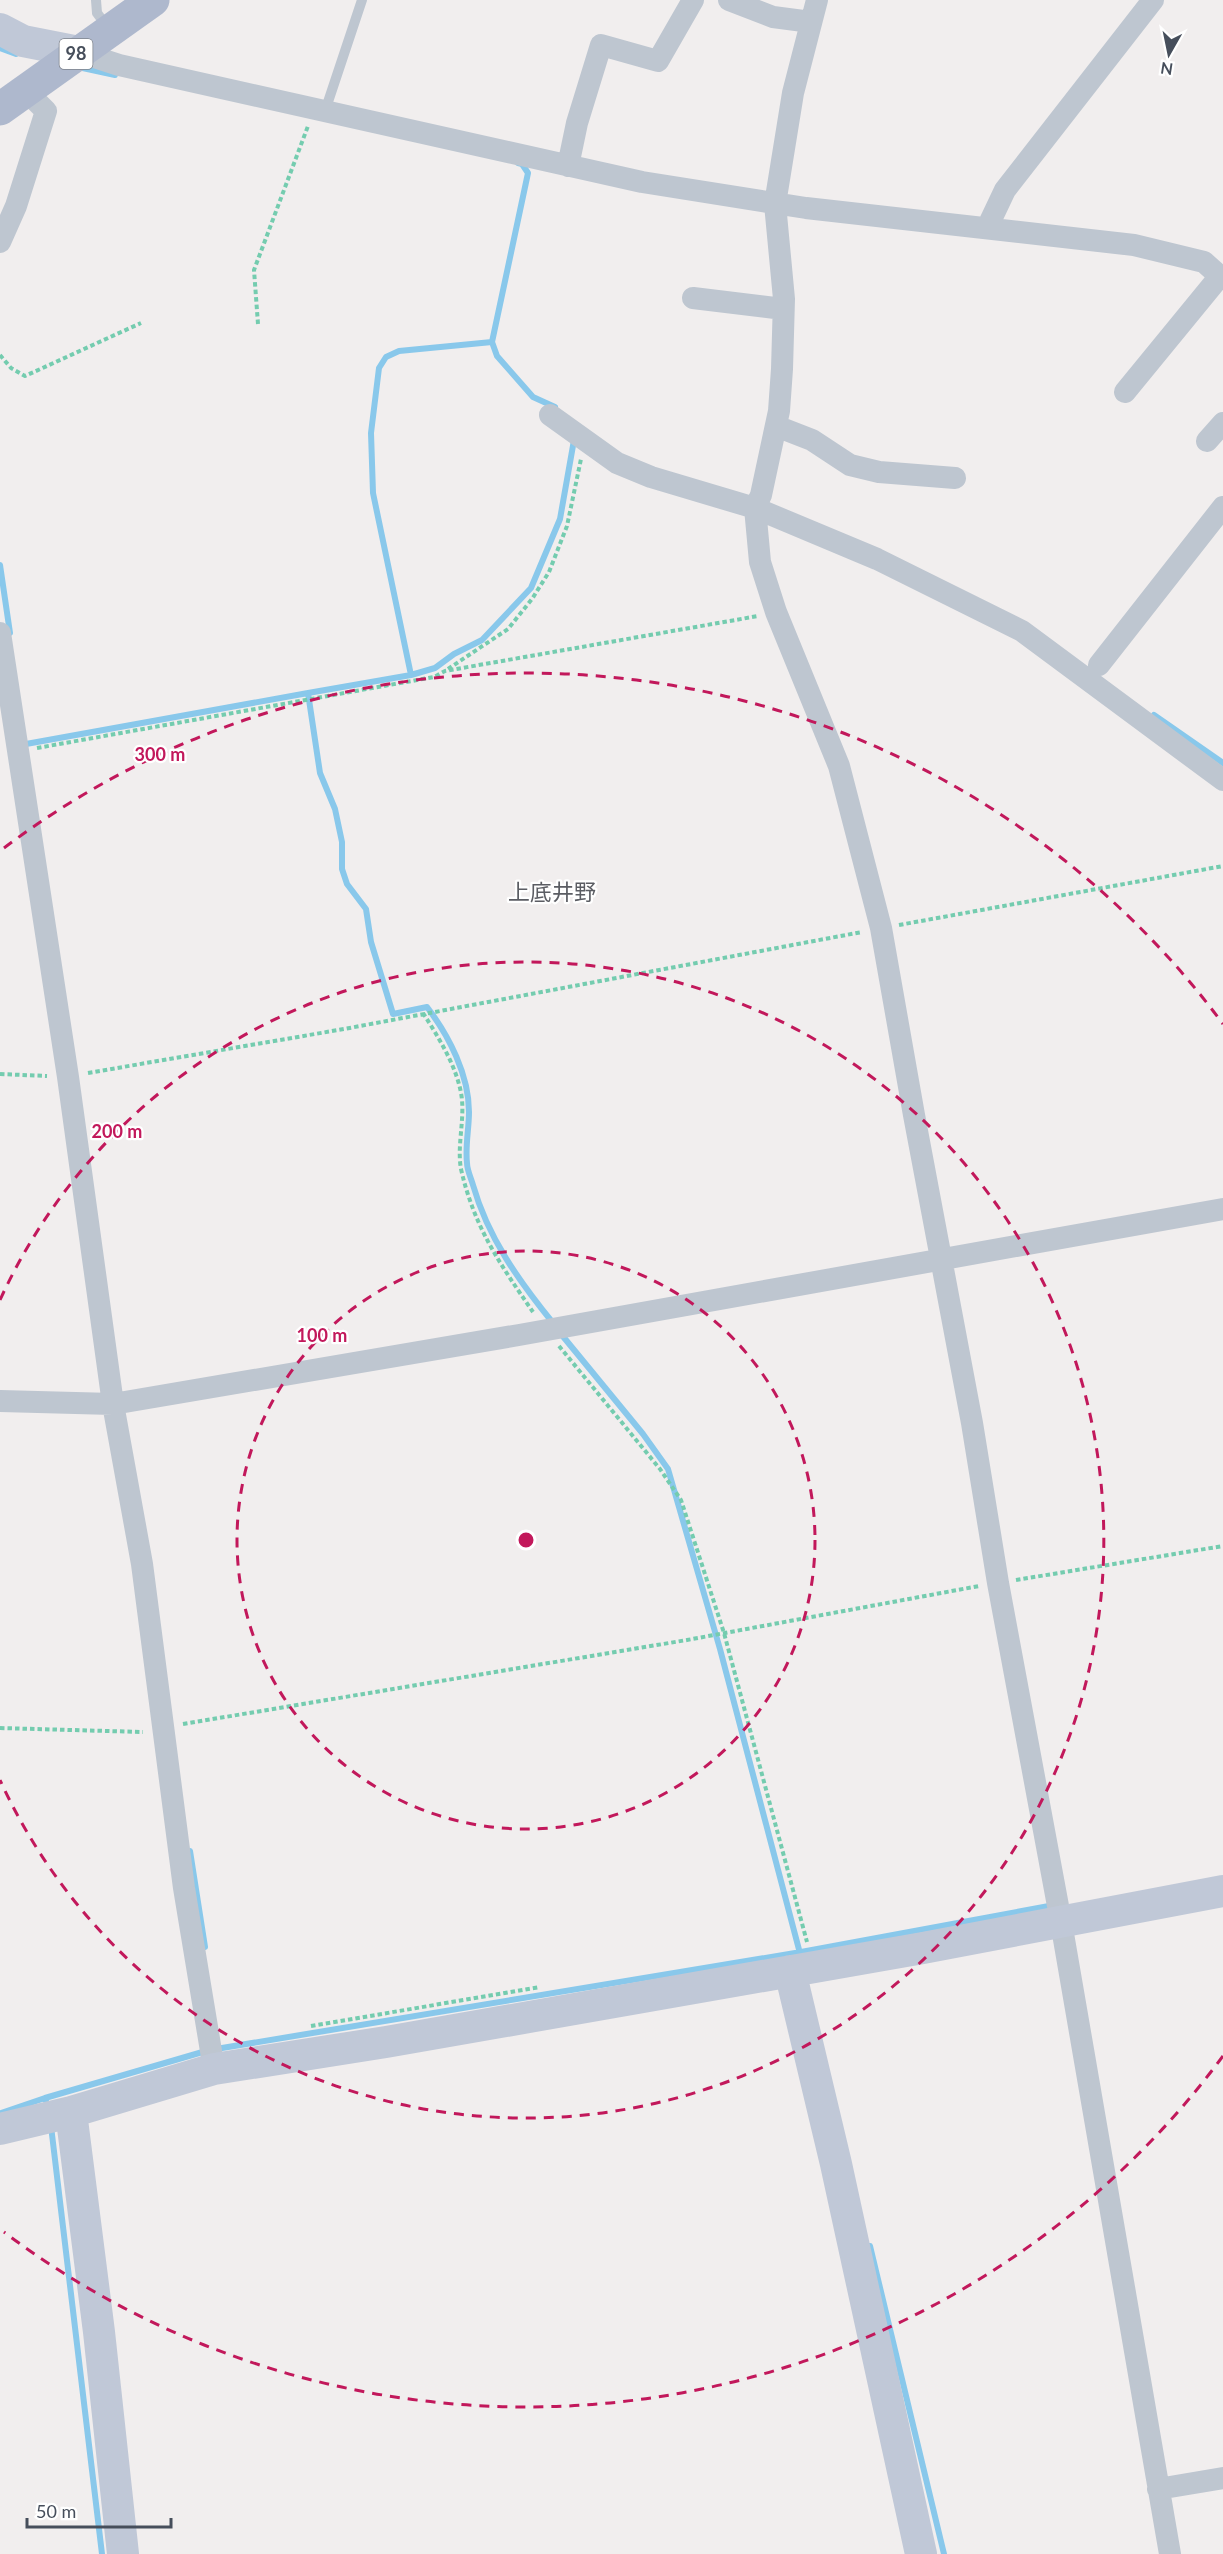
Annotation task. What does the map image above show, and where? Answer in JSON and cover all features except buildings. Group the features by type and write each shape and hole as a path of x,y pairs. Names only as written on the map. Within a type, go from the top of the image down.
{"main road":[{"name":"98","path":"13,99 153,0"}],"street":[{"path":"568,166 577,123 601,45 658,61 693,0"},
{"path":"729,0 773,17 811,22"},
{"path":"817,0 793,93 775,204 782,259 781,380 776,426 761,495 755,508 760,561 776,612 839,766 881,928 1061,1922 1170,2554"},
{"path":"987,228 1005,190 1153,0"},
{"path":"0,29 22,41 79,52 119,65 642,182 775,204 1134,245 1204,262 1221,277 1125,392"},
{"path":"0,242 16,206 46,111 13,99"},
{"path":"693,298 783,309"},
{"path":"550,415 617,463 651,477 755,508 877,559 1022,631 1223,780"},
{"path":"1208,441 1223,423"},
{"path":"776,426 812,440 850,465 879,472 955,478"},
{"path":"1099,665 1223,507"},
{"path":"0,633 68,1077 113,1404 142,1564 184,1888 214,2069"},
{"path":"0,1401 113,1404 546,1330 1223,1209"},
{"path":"0,2129 71,2112 214,2069 790,1971 1223,1891"},
{"path":"790,1971 836,2164 921,2554"},
{"path":"71,2112 99,2332 123,2554"},
{"path":"1158,2489 1223,2478"}],"lane":[{"path":"96,0 97,13 111,31"},
{"path":"320,109 362,0"}],"path":[{"path":"258,324 254,270 320,109"},
{"path":"0,355 10,368 25,376 141,323"},
{"path":"19,752 434,677 445,671 508,629 532,599 549,572 567,526 585,440"},
{"path":"445,671 776,612"},
{"path":"0,1074 68,1077 1223,866"},
{"path":"423,1013 453,1068 462,1100 461,1166 472,1208 492,1254 546,1330 660,1468 681,1500 724,1634 807,1942"},
{"path":"0,1728 148,1732 724,1634 998,1583 1223,1546"}],"waterway":[{"path":"0,48 16,54"},
{"path":"78,67 115,75"},
{"path":"518,163 522,164 528,173 492,342 497,356 533,397 555,407"},
{"path":"411,675 373,493 371,433 379,368 386,357 399,351 492,342"},
{"path":"553,1323 506,1258 479,1204 467,1166 469,1112 466,1084 450,1043 427,1007 393,1014 371,942 366,909 347,884 342,869 342,842 335,809 320,773 308,693 411,675 435,668 454,654 482,640 531,588 560,519 574,440"},
{"path":"0,565 10,633"},
{"path":"26,744 308,693"},
{"path":"1154,715 1223,763"},
{"path":"561,1334 643,1434 668,1469 720,1649 802,1961"},
{"path":"190,1851 205,1947"},
{"path":"216,2049 801,1952 1049,1906"},
{"path":"45,2098 206,2051"},
{"path":"1,2113 45,2098 46,2101"},
{"path":"51,2126 102,2554"},
{"path":"870,2246 944,2554"}],"district":[{"name":"上底井野","path":"552,892"}]}
